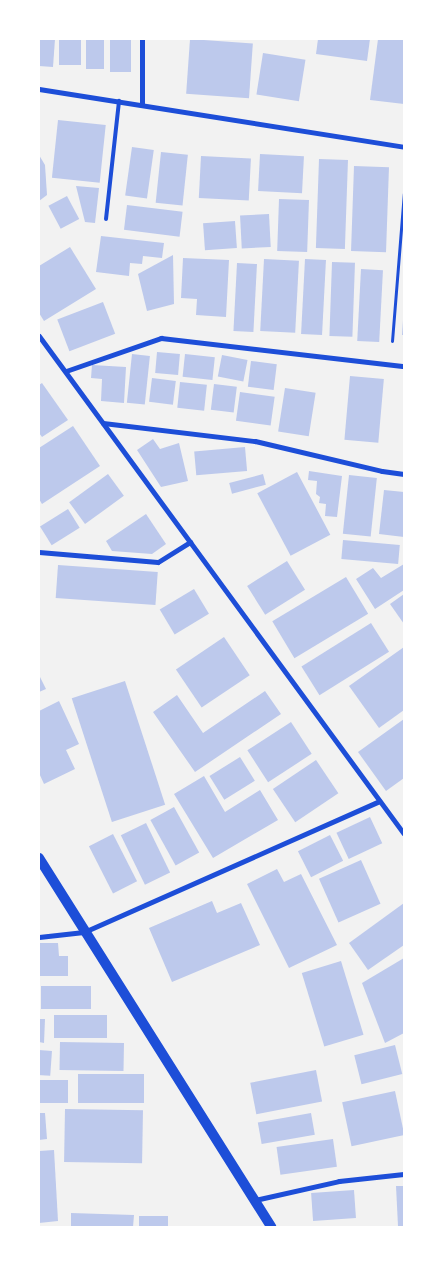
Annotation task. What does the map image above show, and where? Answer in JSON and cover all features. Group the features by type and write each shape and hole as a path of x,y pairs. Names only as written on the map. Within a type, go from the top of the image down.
{"main road":[{"path":"39,858 271,1227"}],"street":[{"path":"142,39 142,104"},
{"path":"39,89 119,100 404,147"},
{"path":"39,336 404,834"},
{"path":"66,372 161,338 404,366"},
{"path":"103,423 256,441 382,471 404,474"},
{"path":"39,552 158,562 190,542"},
{"path":"39,937 84,932 379,801"},
{"path":"254,1200 339,1181 404,1174"}],"lane":[{"path":"106,219 119,100"}],"path":[{"path":"391,364 404,193"}],"building":[{"path":"39,39 55,39 53,67 39,66"},
{"path":"59,39 81,39 81,65 59,65"},
{"path":"86,39 104,39 104,69 86,69"},
{"path":"110,39 131,39 131,72 110,72"},
{"path":"190,39 253,43 249,98 186,94"},
{"path":"318,39 370,39 367,61 316,54"},
{"path":"378,39 404,39 404,104 370,100"},
{"path":"263,53 305,60 299,101 256,94"},
{"path":"58,120 106,125 100,183 52,178"},
{"path":"132,147 154,150 147,199 125,196"},
{"path":"161,152 188,155 183,206 156,203"},
{"path":"260,154 304,156 302,193 258,191"},
{"path":"39,155 45,165 47,195 39,201"},
{"path":"201,156 251,159 249,201 199,198"},
{"path":"319,159 348,160 345,249 316,248"},
{"path":"354,166 389,167 386,252 351,251"},
{"path":"76,186 99,188 95,223 85,222"},
{"path":"67,196 79,219 61,229 48,206"},
{"path":"279,199 309,200 307,252 277,251"},
{"path":"127,205 183,212 180,237 124,230"},
{"path":"269,214 271,247 242,248 240,216"},
{"path":"235,221 237,248 205,250 203,223"},
{"path":"101,236 164,243 162,258 143,256 142,264 130,263 129,276 96,272"},
{"path":"70,247 96,289 44,321 39,313 39,266"},
{"path":"173,255 174,304 147,311 138,274"},
{"path":"183,258 229,260 226,317 196,315 197,299 181,298"},
{"path":"264,259 299,261 295,333 260,331"},
{"path":"305,259 326,260 322,335 301,334"},
{"path":"332,262 355,263 352,337 329,336"},
{"path":"237,263 257,264 253,332 233,331"},
{"path":"361,269 383,270 379,342 357,341"},
{"path":"103,302 115,334 69,351 57,320"},
{"path":"403,320 404,335 402,335"},
{"path":"157,352 180,354 178,375 155,373"},
{"path":"132,354 150,356 145,405 127,403"},
{"path":"185,354 215,357 212,380 183,377"},
{"path":"222,355 248,360 243,382 218,377"},
{"path":"251,361 277,364 274,390 248,387"},
{"path":"92,365 126,367 124,403 101,401 102,379 91,378"},
{"path":"350,376 384,379 378,443 344,440"},
{"path":"152,378 176,381 173,405 149,402"},
{"path":"180,382 207,385 204,411 177,408"},
{"path":"42,383 68,420 42,437 39,433 39,385"},
{"path":"214,384 237,387 234,413 211,410"},
{"path":"285,388 316,393 309,436 278,431"},
{"path":"240,392 275,397 271,426 236,421"},
{"path":"73,426 100,466 42,504 39,499 39,448"},
{"path":"153,439 160,449 179,443 188,481 161,487 137,450"},
{"path":"245,447 247,471 196,475 194,451"},
{"path":"309,471 342,476 337,517 325,516 326,504 319,503 320,497 316,494 317,481 308,480"},
{"path":"297,472 330,535 291,556 257,493"},
{"path":"108,474 124,496 85,524 69,502"},
{"path":"263,474 266,485 232,494 229,483"},
{"path":"349,475 377,478 371,537 343,534"},
{"path":"384,490 404,492 404,537 379,534"},
{"path":"68,509 80,528 52,545 40,526"},
{"path":"146,514 166,544 152,554 112,551 106,541"},
{"path":"343,540 400,545 398,564 341,559"},
{"path":"287,561 305,590 265,615 247,586"},
{"path":"404,564 404,590 375,609 356,579 373,568 381,578"},
{"path":"58,565 158,572 155,605 56,598"},
{"path":"346,577 368,614 294,658 272,621"},
{"path":"194,589 209,614 175,634 160,610"},
{"path":"404,594 404,624 390,604"},
{"path":"371,623 389,652 319,695 301,666"},
{"path":"224,637 250,675 202,708 176,669"},
{"path":"404,647 404,710 379,728 349,686"},
{"path":"39,675 46,689 39,692"},
{"path":"125,681 165,805 112,822 72,698"},
{"path":"265,691 281,714 195,772 153,712 177,695 203,733"},
{"path":"59,701 79,744 66,750 75,769 44,784 39,773 39,711"},
{"path":"404,719 404,778 386,791 358,752"},
{"path":"291,722 312,754 268,782 247,750"},
{"path":"240,757 255,781 224,800 209,776"},
{"path":"316,760 338,793 295,822 273,789"},
{"path":"204,776 225,812 260,790 278,820 213,858 174,794"},
{"path":"174,807 199,852 176,866 150,820"},
{"path":"370,817 382,843 349,859 336,833"},
{"path":"146,823 170,872 145,885 121,835"},
{"path":"113,834 137,881 113,893 89,846"},
{"path":"330,835 343,861 311,877 298,851"},
{"path":"361,860 381,904 339,923 319,879"},
{"path":"277,869 284,882 301,874 337,945 289,968 247,884"},
{"path":"212,901 217,913 241,903 260,945 172,982 149,928"},
{"path":"404,903 404,945 368,970 349,943"},
{"path":"39,943 58,943 59,956 68,956 68,976 39,976"},
{"path":"404,958 404,1033 385,1043 362,983"},
{"path":"341,961 364,1035 324,1047 302,973"},
{"path":"41,986 91,986 91,1009 41,1009"},
{"path":"54,1015 107,1015 107,1038 54,1038"},
{"path":"39,1019 45,1019 44,1043 39,1042"},
{"path":"60,1042 124,1043 124,1071 60,1070"},
{"path":"395,1045 402,1074 362,1084 354,1055"},
{"path":"39,1050 52,1051 50,1076 39,1075"},
{"path":"316,1070 322,1101 256,1114 250,1083"},
{"path":"78,1074 144,1074 144,1103 78,1103"},
{"path":"39,1080 68,1080 68,1103 39,1103"},
{"path":"395,1091 404,1135 352,1146 342,1102"},
{"path":"65,1109 143,1110 142,1163 64,1162"},
{"path":"39,1113 45,1113 47,1139 39,1140"},
{"path":"311,1113 315,1135 262,1144 258,1122"},
{"path":"333,1139 337,1167 280,1175 277,1147"},
{"path":"54,1150 58,1221 39,1223 39,1151"},
{"path":"396,1186 404,1186 404,1226 398,1226"},
{"path":"354,1190 356,1218 313,1221 311,1193"},
{"path":"71,1213 134,1215 133,1227 71,1227"},
{"path":"139,1216 168,1216 168,1227 139,1227"}]}
